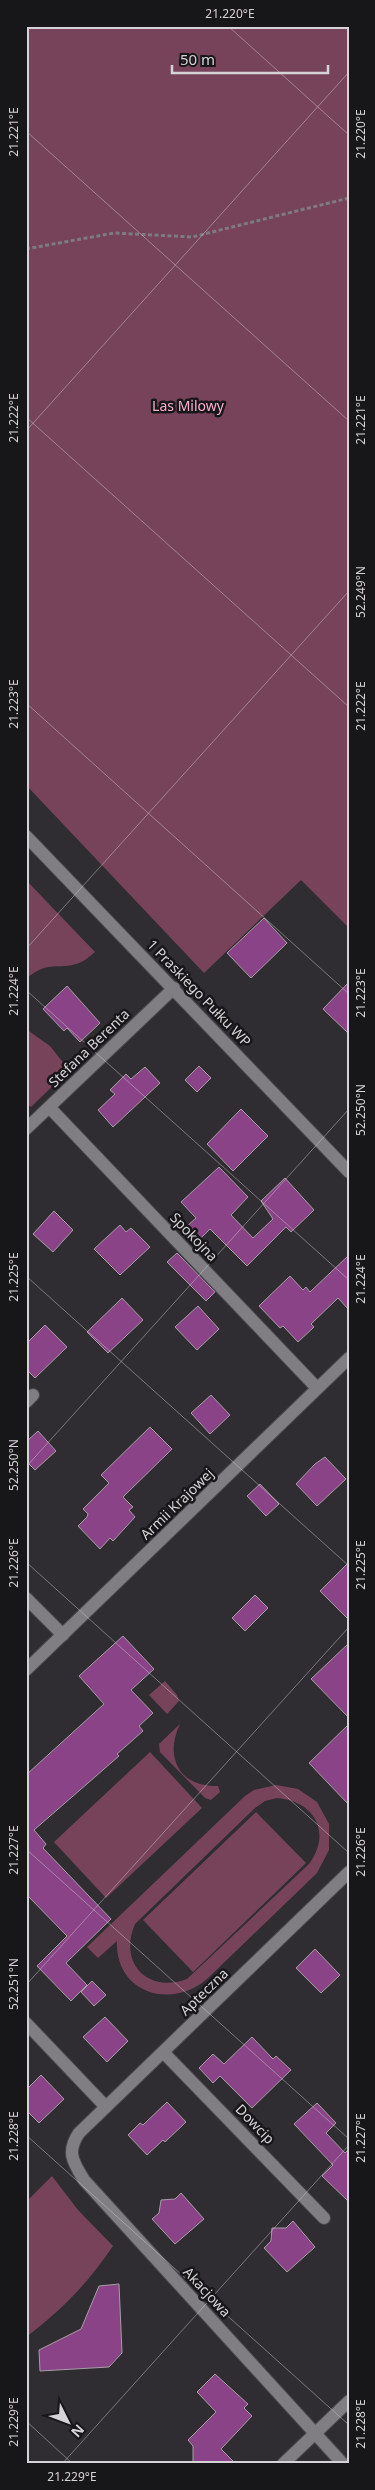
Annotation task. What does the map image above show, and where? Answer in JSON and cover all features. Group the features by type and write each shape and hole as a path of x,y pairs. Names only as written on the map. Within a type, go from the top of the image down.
{"street":[{"name":"1 Praskiego Pułku WP","path":"26,836 349,1172"},
{"name":"Stefana Berenta","path":"26,1130 174,988"},
{"name":"Spokojna","path":"49,1107 317,1388"},
{"name":"Armii Krajowej","path":"26,1670 349,1358"},
{"path":"26,1598 63,1636"},
{"name":"Apteczna","path":"79,2132 349,1872"},
{"path":"26,2024 106,2107"},
{"name":"Dowcip","path":"163,2052 324,2218"},
{"name":"Akacjowa","path":"79,2132 72,2142 71,2153 73,2161 84,2180 343,2464"},
{"path":"283,2464 349,2401"}],"path":[{"path":"26,249 114,233 192,237 349,198"}],"green space":[{"name":"Las Milowy","path":"26,26 349,26 349,928 301,880 204,973 26,785"},
{"path":"26,880 95,952 79,963 47,967 26,979"},
{"path":"26,1029 50,1046 69,1070 31,1107 26,1103"},
{"path":"165,1681 177,1695 179,1701 167,1714 149,1695"},
{"path":"180,1724 175,1736 174,1748 178,1768 193,1781 205,1785 218,1786 220,1792 211,1800 205,1798 160,1752 159,1744"},
{"path":"150,1752 202,1808 106,1898 54,1842"},
{"path":"276,1785 298,1789 317,1802 329,1824 329,1850 317,1873 207,1979 193,1988 177,1993 162,1994 148,1991 135,1984 125,1973 119,1959 117,1941 98,1958 87,1947 245,1796 254,1790","holes":["277,1798 290,1800 310,1812 316,1820 319,1830 316,1852 309,1864 187,1979 173,1983 160,1982 140,1972 130,1951 135,1924 255,1808 265,1801"]},
{"path":"256,1812 306,1863 193,1972 143,1920"},
{"path":"52,2176 78,2210 113,2246 74,2295 26,2337 26,2202"}],"building":[{"path":"264,918 287,943 251,978 227,953"},
{"path":"349,982 349,1034 323,1009"},
{"path":"67,986 100,1023 80,1042 67,1028 64,1031 43,1009"},
{"path":"199,1066 211,1078 197,1092 185,1080"},
{"path":"145,1067 160,1083 113,1127 98,1110 115,1094 110,1090 126,1074 131,1079"},
{"path":"241,1109 268,1136 233,1171 207,1144"},
{"path":"219,1167 248,1197 231,1215 253,1238 273,1219 261,1201 285,1178 314,1210 291,1232 286,1227 247,1266 210,1229 198,1241 186,1227 196,1218 181,1202"},
{"path":"54,1211 73,1230 53,1252 33,1234"},
{"path":"120,1225 126,1232 131,1228 150,1247 120,1275 94,1249"},
{"path":"177,1253 215,1292 206,1301 167,1262"},
{"path":"349,1255 349,1310 338,1298 311,1324 314,1327 298,1342 283,1326 280,1328 259,1306 290,1276 303,1290 306,1287 310,1292"},
{"path":"122,1298 143,1320 108,1353 87,1332"},
{"path":"198,1306 219,1329 197,1350 175,1327"},
{"path":"45,1325 67,1347 35,1378 26,1369 26,1344"},
{"path":"211,1395 230,1415 210,1434 191,1413"},
{"path":"150,1427 172,1449 123,1497 133,1507 129,1510 135,1517 113,1541 110,1538 100,1549 78,1526 88,1514 83,1509 109,1483 101,1475"},
{"path":"38,1431 56,1451 35,1470 26,1461 26,1442"},
{"path":"325,1457 346,1479 317,1506 296,1484 315,1464"},
{"path":"260,1484 279,1504 266,1516 247,1496"},
{"path":"349,1562 349,1620 320,1591"},
{"path":"255,1595 268,1608 245,1631 232,1618"},
{"path":"123,1636 154,1669 131,1690 153,1713 139,1726 143,1731 117,1754 119,1756 34,1830 46,1844 43,1848 111,1919 66,1963 87,1985 71,2001 37,1966 67,1936 26,1894 26,1775 104,1704 79,1676"},
{"path":"349,1643 349,1718 311,1679"},
{"path":"349,1724 349,1805 309,1763"},
{"path":"315,1949 340,1975 321,1993 296,1968"},
{"path":"92,1981 106,1995 94,2006 81,1992"},
{"path":"105,2017 128,2041 107,2062 83,2037"},
{"path":"252,2037 273,2059 276,2056 291,2070 252,2108 220,2076 213,2083 199,2068 213,2054 224,2064"},
{"path":"41,2075 64,2099 39,2123 26,2110 26,2090"},
{"path":"167,2102 186,2122 165,2142 163,2140 147,2155 128,2135 140,2123 143,2125"},
{"path":"317,2103 336,2123 326,2133 345,2153 349,2149 349,2202 322,2176 333,2165 294,2124"},
{"path":"181,2193 204,2219 175,2244 152,2219 159,2213 161,2200 175,2199"},
{"path":"293,2221 315,2247 287,2272 264,2248 271,2241 272,2228 286,2228"},
{"path":"119,2284 122,2353 109,2367 40,2371 39,2350 81,2329 99,2286"},
{"path":"215,2374 248,2404 244,2408 252,2416 221,2449 236,2464 193,2464 193,2446 188,2440 216,2412 197,2392"}]}
